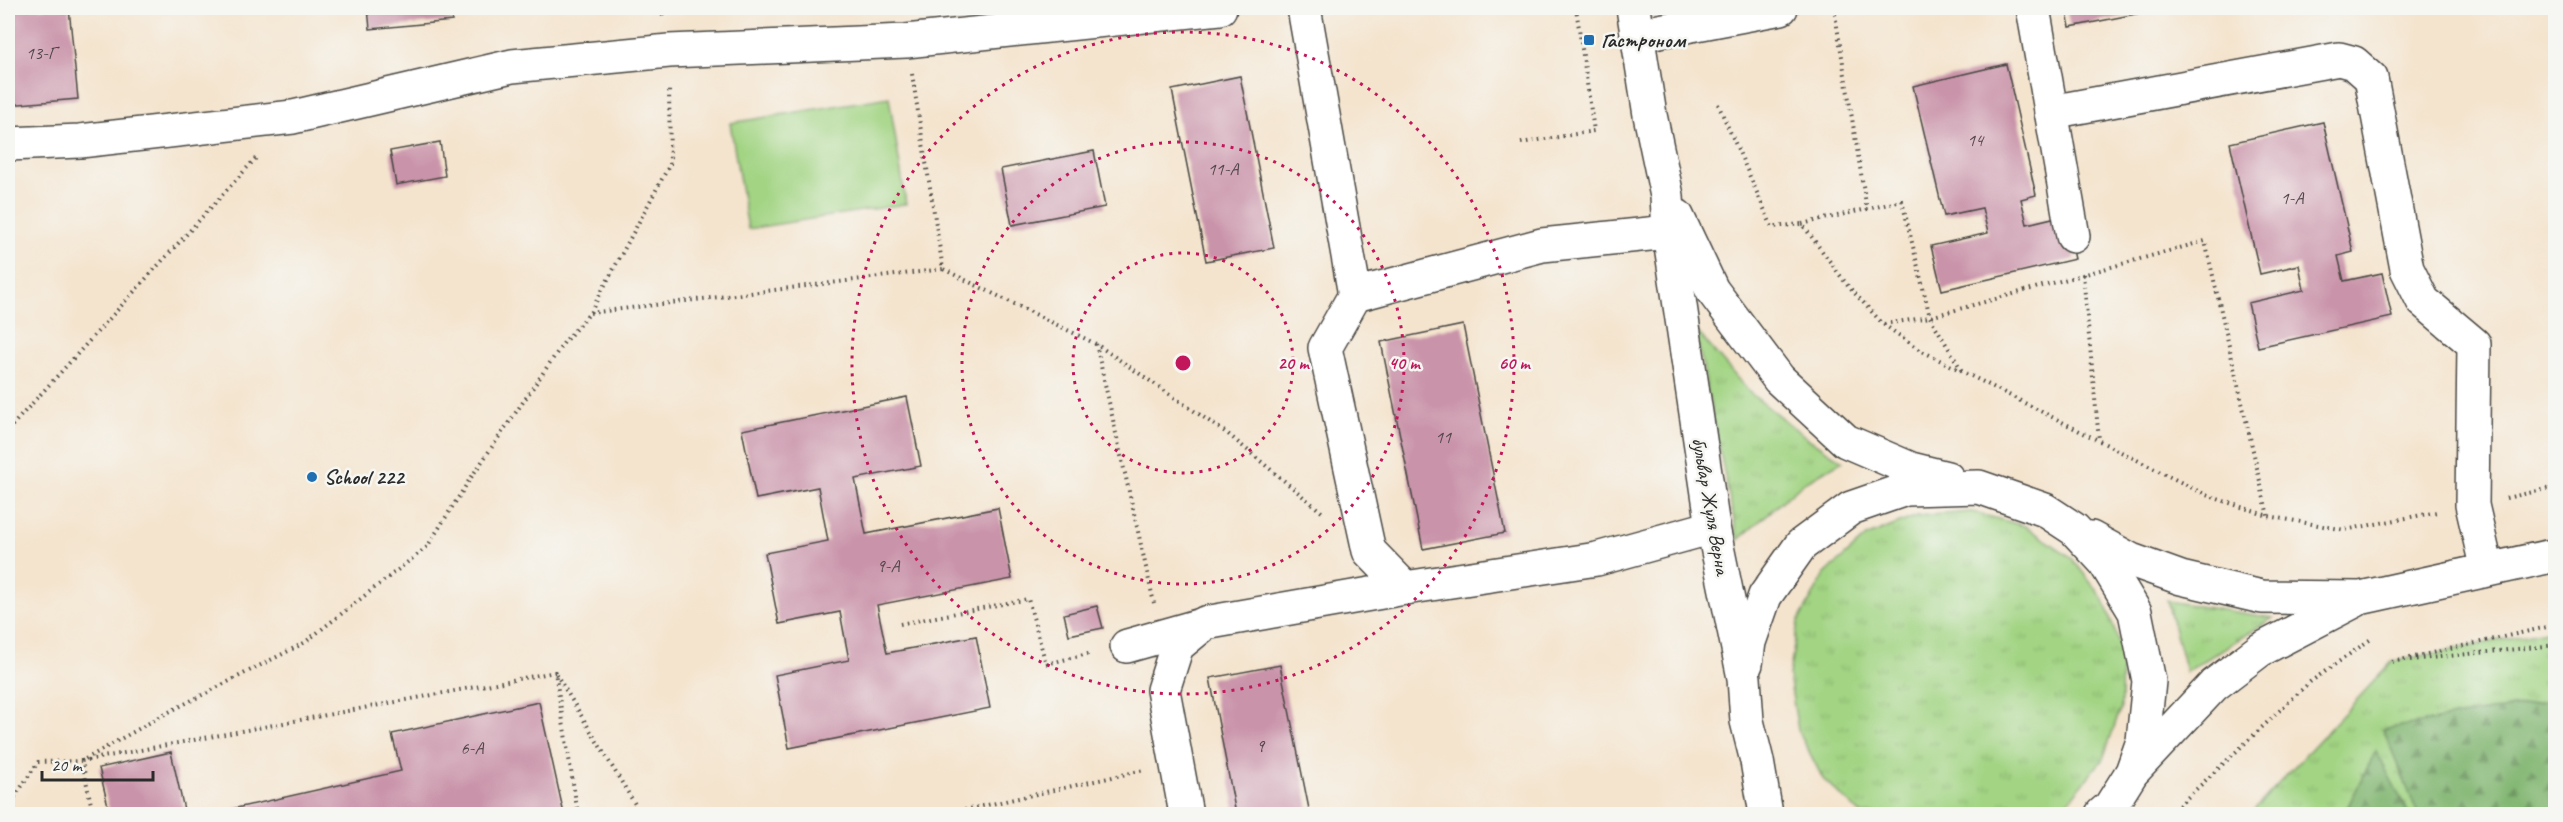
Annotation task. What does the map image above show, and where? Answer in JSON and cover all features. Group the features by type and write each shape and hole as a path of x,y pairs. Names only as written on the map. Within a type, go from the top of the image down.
{"street":[{"path":"8,144 80,141 293,117 512,66 669,51 906,41 1220,8"},
{"path":"1304,8 1355,295 1325,348 1369,551 1405,588"},
{"path":"1636,21 1781,8"},
{"path":"2033,8 2073,236"},
{"name":"бульвар Жуля Верна","path":"1636,21 1650,115 1667,196 1669,232 1713,526 1744,678 1747,721 1757,760 1766,814"},
{"path":"2051,112 2339,58 2354,63 2371,78 2407,269 2424,301 2474,344 2472,505 2487,570"},
{"name":"бульвар Жуля Верна","path":"1667,196 1712,290 1779,379 1846,441 1911,469 1979,487 2045,510 2074,529"},
{"path":"1355,295 1542,245 1669,232"},
{"path":"1744,678 1749,642 1765,596 1801,545 1851,508 1906,489 1979,487"},
{"path":"1127,646 1161,634 1205,623 1405,588 1597,559 1713,526"},
{"path":"2074,529 2131,560 2181,578 2262,597 2360,598 2556,555"},
{"path":"2074,529 2104,561 2135,612 2149,681 2143,741 2132,772"},
{"path":"2102,814 2110,807 2132,772 2214,685 2260,650 2360,598"},
{"path":"1186,814 1163,690 1177,646 1205,623"},
{"path":"1757,760 1774,796 1791,814"}],"path":[{"path":"1521,143 1594,131 1576,8"},
{"path":"1834,8 1867,210"},
{"path":"906,41 943,269"},
{"path":"82,760 163,715 304,643 427,547 470,479 565,341 590,313 670,164 669,51"},
{"path":"1718,104 1772,227 1802,224 1902,201 1930,317 1962,372"},
{"path":"8,430 293,117"},
{"path":"1802,224 1848,286 1883,324 1920,350 2206,495 2268,516 2345,530"},
{"path":"1883,324 1930,317 2205,241 2268,516"},
{"path":"590,313 943,269 1096,344 1228,434 1325,515"},
{"path":"2083,275 2099,441"},
{"path":"1096,344 1161,634"},
{"path":"900,624 1028,599 1046,664 1127,646"},
{"path":"2556,625 2392,662 2556,645"},
{"path":"2170,814 2310,682 2371,639"},
{"path":"8,807 38,762 82,760 555,672"},
{"path":"555,672 578,814"},
{"path":"555,672 641,814"},
{"path":"82,760 93,814"},
{"path":"947,814 1177,763"}],"green space":[{"path":"889,97 906,204 748,229 730,123"},
{"path":"1695,329 1750,393 1807,438 1843,461 1803,483 1738,540"},
{"path":"1972,512 2025,526 2071,557 2104,600 2122,652 2121,707 2103,759 2068,802 2048,814 1861,814 1823,779 1798,730 1789,676 1798,622 1825,574 1866,537 1917,516"},
{"path":"2167,601 2273,618 2186,672"},
{"path":"2555,629 2555,814 2250,814 2392,662"},
{"path":"2555,700 2555,811 2540,814 2418,814 2383,729"},
{"path":"2376,751 2409,814 2344,814"}],"building":[{"path":"8,8 69,8 78,99 8,105"},
{"path":"368,8 450,8 452,21 370,29"},
{"path":"2066,8 2161,8 2161,9 2070,27"},
{"path":"2006,64 2036,195 2021,199 2027,224 2065,215 2075,259 1942,290 1931,246 1988,233 1982,208 1944,216 1913,86"},
{"path":"1240,76 1274,248 1206,261 1172,90"},
{"path":"2323,122 2353,252 2338,256 2344,281 2382,273 2392,317 2258,347 2248,303 2304,290 2299,265 2260,274 2230,143"},
{"path":"440,142 445,176 396,185 390,151"},
{"path":"1094,151 1105,207 1012,225 1001,169"},
{"path":"1463,325 1505,533 1423,549 1381,342"},
{"path":"907,397 921,466 855,479 866,534 998,508 1012,579 877,605 887,653 976,636 990,708 789,748 775,675 849,660 840,612 779,624 765,553 828,541 818,487 756,499 742,430"},
{"path":"1097,606 1103,628 1069,635 1064,614"},
{"path":"1280,665 1310,814 1236,814 1210,678"},
{"path":"539,702 564,814 210,814 401,771 392,734"},
{"path":"171,752 185,814 110,814 99,768"}],"place":[{"name":"Гастроном","path":"1589,40"},
{"name":"School 222","path":"312,477"}]}
